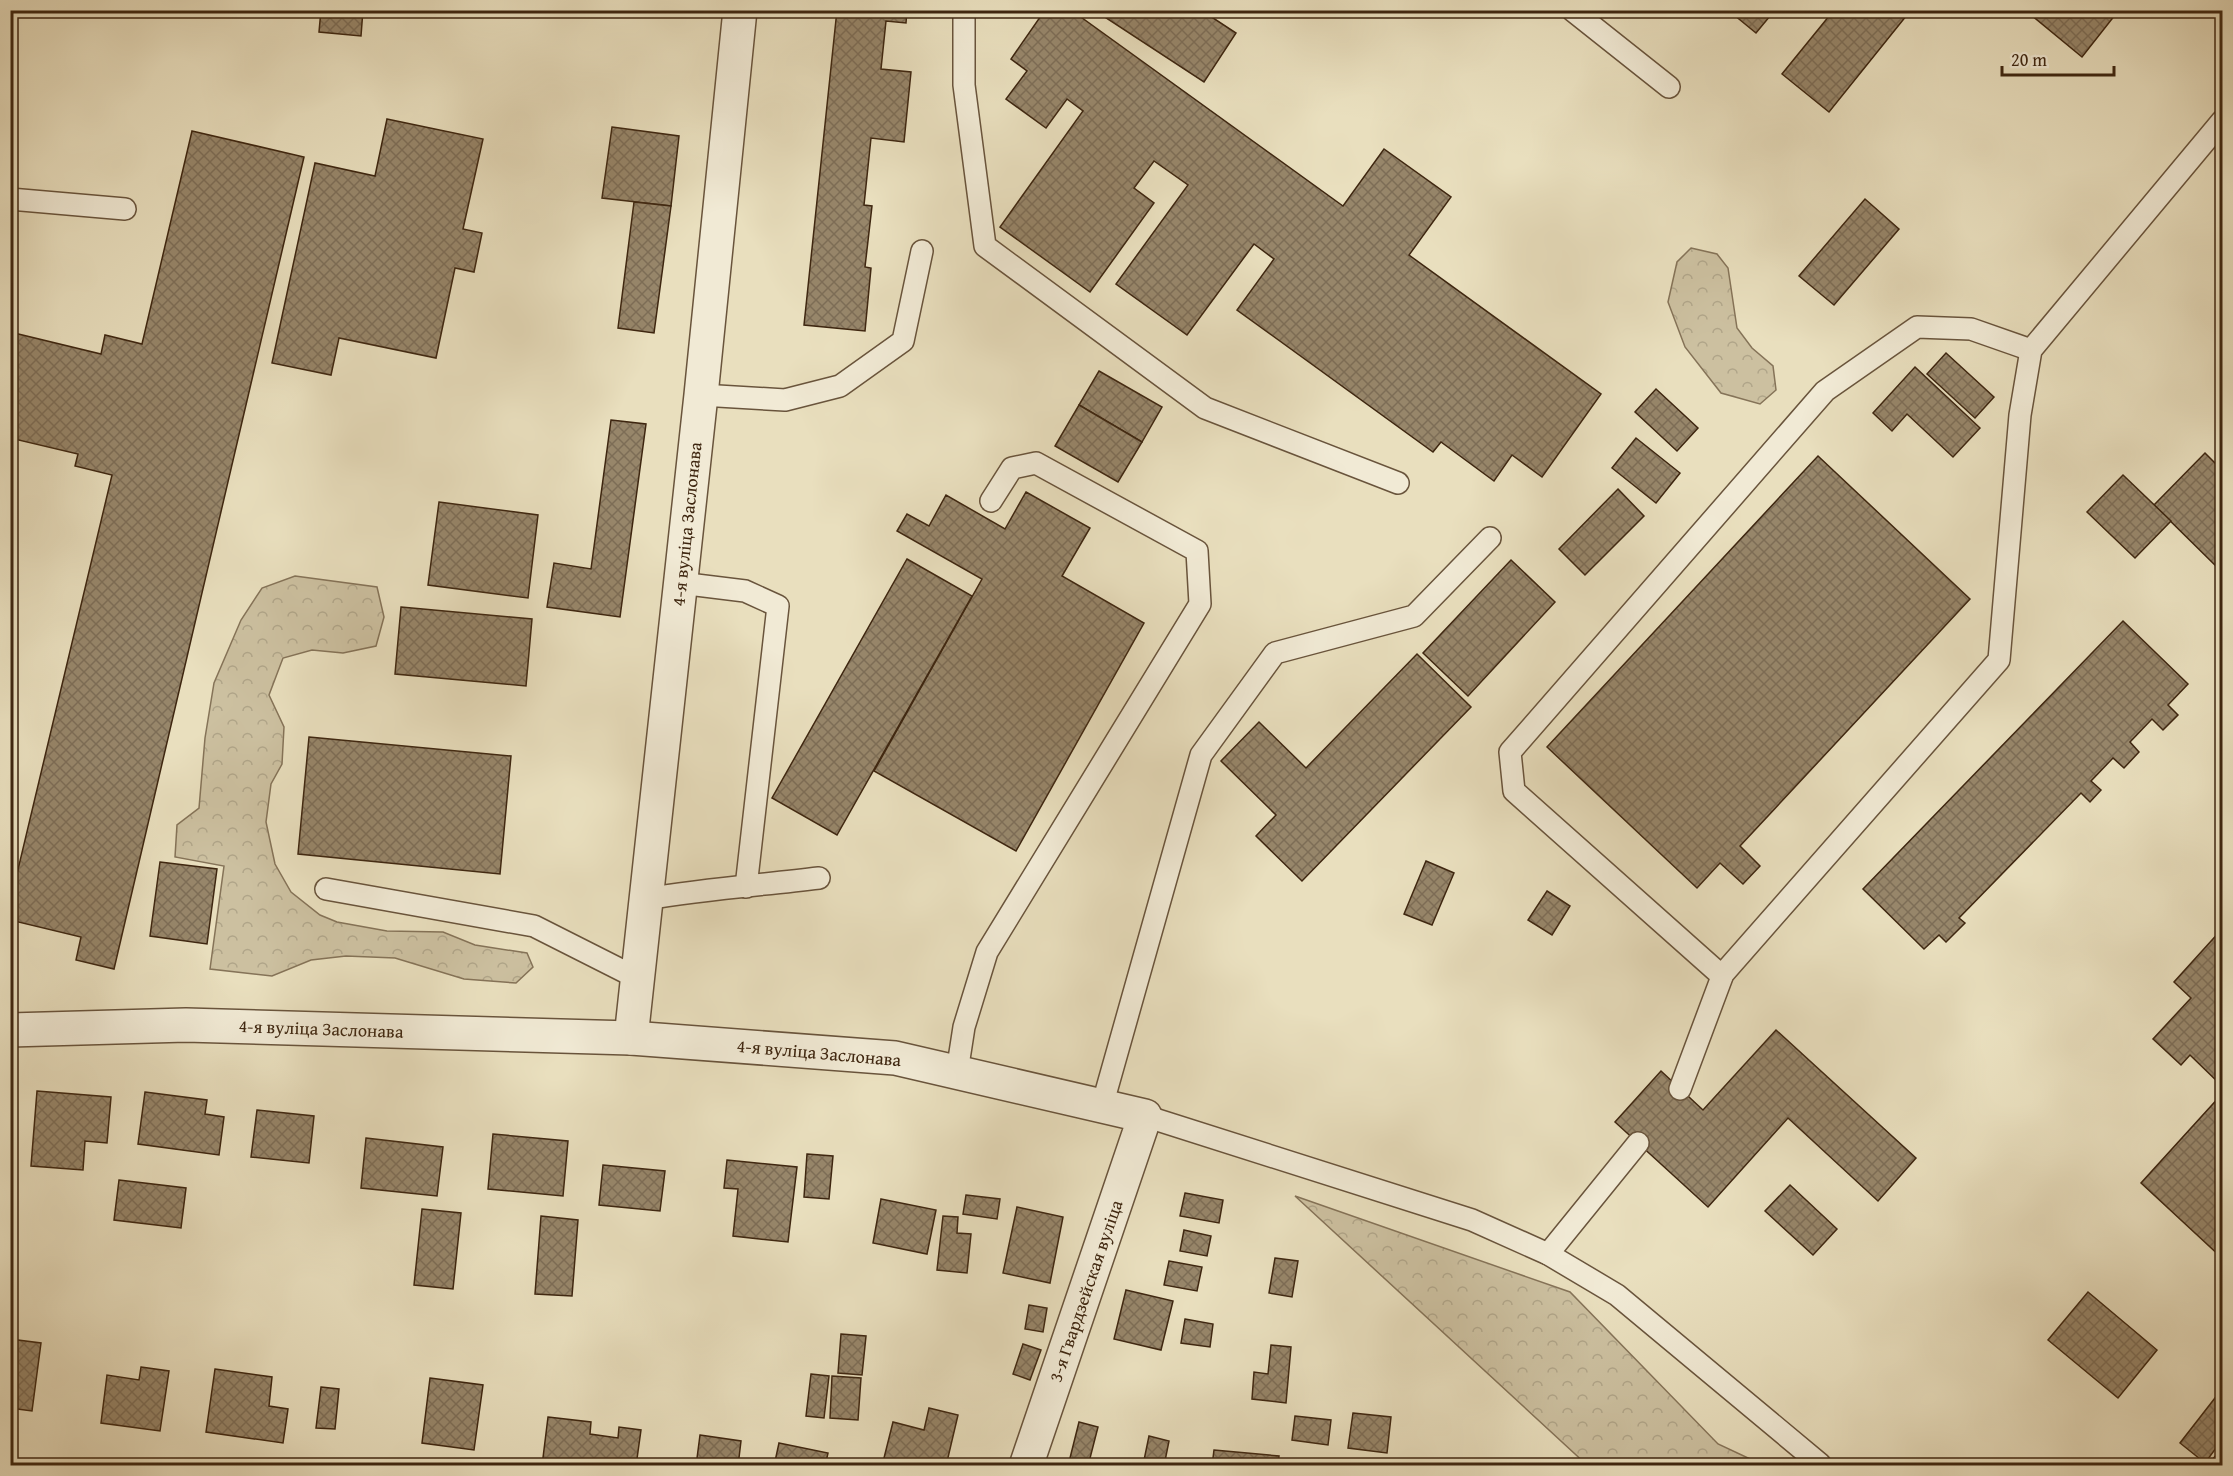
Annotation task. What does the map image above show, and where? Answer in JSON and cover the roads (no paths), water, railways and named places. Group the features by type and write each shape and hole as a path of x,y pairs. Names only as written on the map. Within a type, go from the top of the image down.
{"street":[{"name":"4-я вуліца Заслонава","path":"631,1038 701,396 740,10"},
{"name":"4-я вуліца Заслонава","path":"10,1030 186,1025 631,1038 895,1058 1145,1116"},
{"name":"3-я Гвардзейская вуліца","path":"1026,1466 1145,1116"}],"lane":[{"path":"964,10 964,85 985,246 1205,408 1398,483"},
{"path":"1572,10 1669,87"},
{"path":"1680,1089 1722,976 1999,660 2020,416 2031,350 2223,121"},
{"path":"10,199 125,209"},
{"path":"701,396 785,400 840,386 903,341 922,251"},
{"path":"1722,976 1514,791 1510,752 1825,391 1917,327 1971,329 2031,350"},
{"path":"957,1072 964,1027 987,952 1200,604 1197,551 1036,463 1012,468 991,501"},
{"path":"1102,1106 1201,755 1275,653 1414,615 1490,538"},
{"path":"680,583 745,591 778,606 746,887"},
{"path":"646,899 710,888 746,887 819,878"},
{"path":"326,889 534,926 638,978"},
{"path":"1145,1116 1472,1220 1548,1254 1617,1295 1820,1464"},
{"path":"1548,1254 1638,1143"}]}
